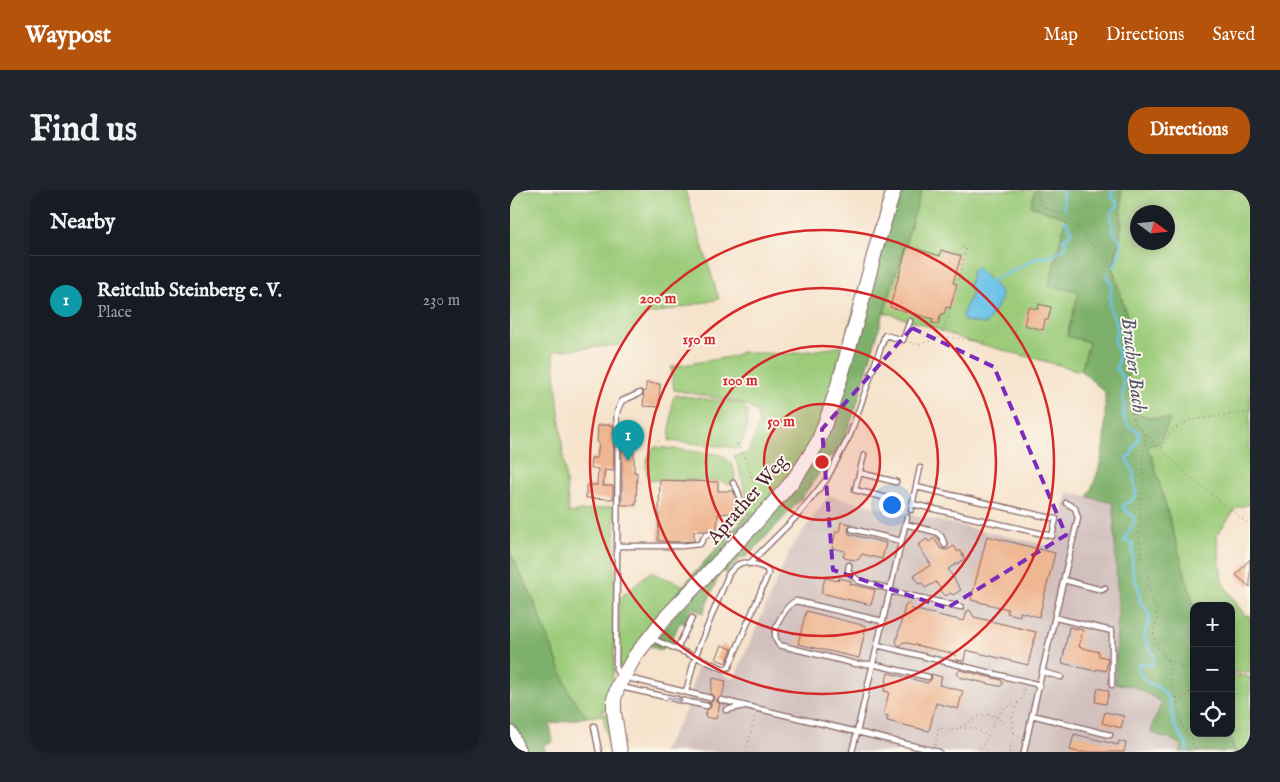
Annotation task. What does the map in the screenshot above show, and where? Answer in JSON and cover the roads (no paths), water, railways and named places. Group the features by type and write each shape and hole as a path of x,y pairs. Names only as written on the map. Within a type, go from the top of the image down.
{"street":[{"name":"Aprather Weg","path":"620,752 614,699 621,681 635,656 665,618 791,483 818,442 841,376 877,244 894,190"},
{"path":"510,733 519,752"}],"lane":[{"path":"749,564 798,516 826,480 850,435 885,335 903,340 910,321"},
{"path":"621,681 616,669 618,430 616,417 617,410 622,401 640,393"},
{"path":"864,455 855,490 891,499"},
{"path":"911,510 920,468"},
{"path":"860,473 896,482"},
{"path":"617,546 681,546 700,544 706,535 721,532 736,518 740,507 740,495 733,483"},
{"path":"912,504 1052,536 1056,519 916,487"},
{"path":"1024,752 1078,518 1075,508 1066,503"},
{"path":"852,752 907,517"},
{"path":"905,524 936,532 945,545"},
{"path":"852,529 901,541"},
{"path":"649,637 695,657 724,669 730,667 768,574 767,569 760,565 744,562 738,564 730,573 695,657 686,692"},
{"path":"849,565 848,572 859,581 961,608"},
{"path":"1064,580 1102,590 1105,588"},
{"path":"882,621 796,601 788,607 775,633 776,641 779,645 856,664 872,664 928,677"},
{"path":"677,649 692,618"},
{"path":"1056,618 1112,631 1112,686"},
{"path":"877,645 1040,684"},
{"path":"1042,672 1061,676"},
{"path":"621,681 710,698"},
{"path":"621,681 707,706"},
{"path":"699,704 700,696"},
{"path":"721,700 940,752"},
{"path":"726,710 745,706"},
{"path":"1032,716 1110,735"},
{"path":"594,726 599,752"}],"water":[{"path":"973,268 977,268 1001,292 1001,300 986,324 964,321 962,315 972,293 969,286"}],"waterway":[{"path":"1062,190 1064,209"},
{"name":"Brucher Bach","path":"1112,190 1111,195 1118,205 1111,212 1113,232 1120,240 1121,251 1114,267"},
{"path":"990,282 1038,257 1050,257 1064,249 1066,243 1063,239 1068,237 1072,231 1065,221"},
{"name":"Brucher Bach","path":"1108,273 1106,277 1111,283 1110,308 1117,326 1117,334 1114,341 1119,352 1116,369 1124,382 1123,416 1129,427 1138,431 1139,439 1131,455 1126,458 1133,471 1136,494 1131,501 1123,505 1123,508 1134,517 1134,522 1124,541 1133,543 1132,567 1134,578 1139,588 1140,602 1146,608 1150,618 1144,636 1154,657 1152,665 1142,663 1138,665 1138,672 1148,683 1164,692 1170,701 1174,725 1187,745 1187,752"}],"place":[{"name":"Reitclub Steinberg e. V.","path":"628,461"}]}
